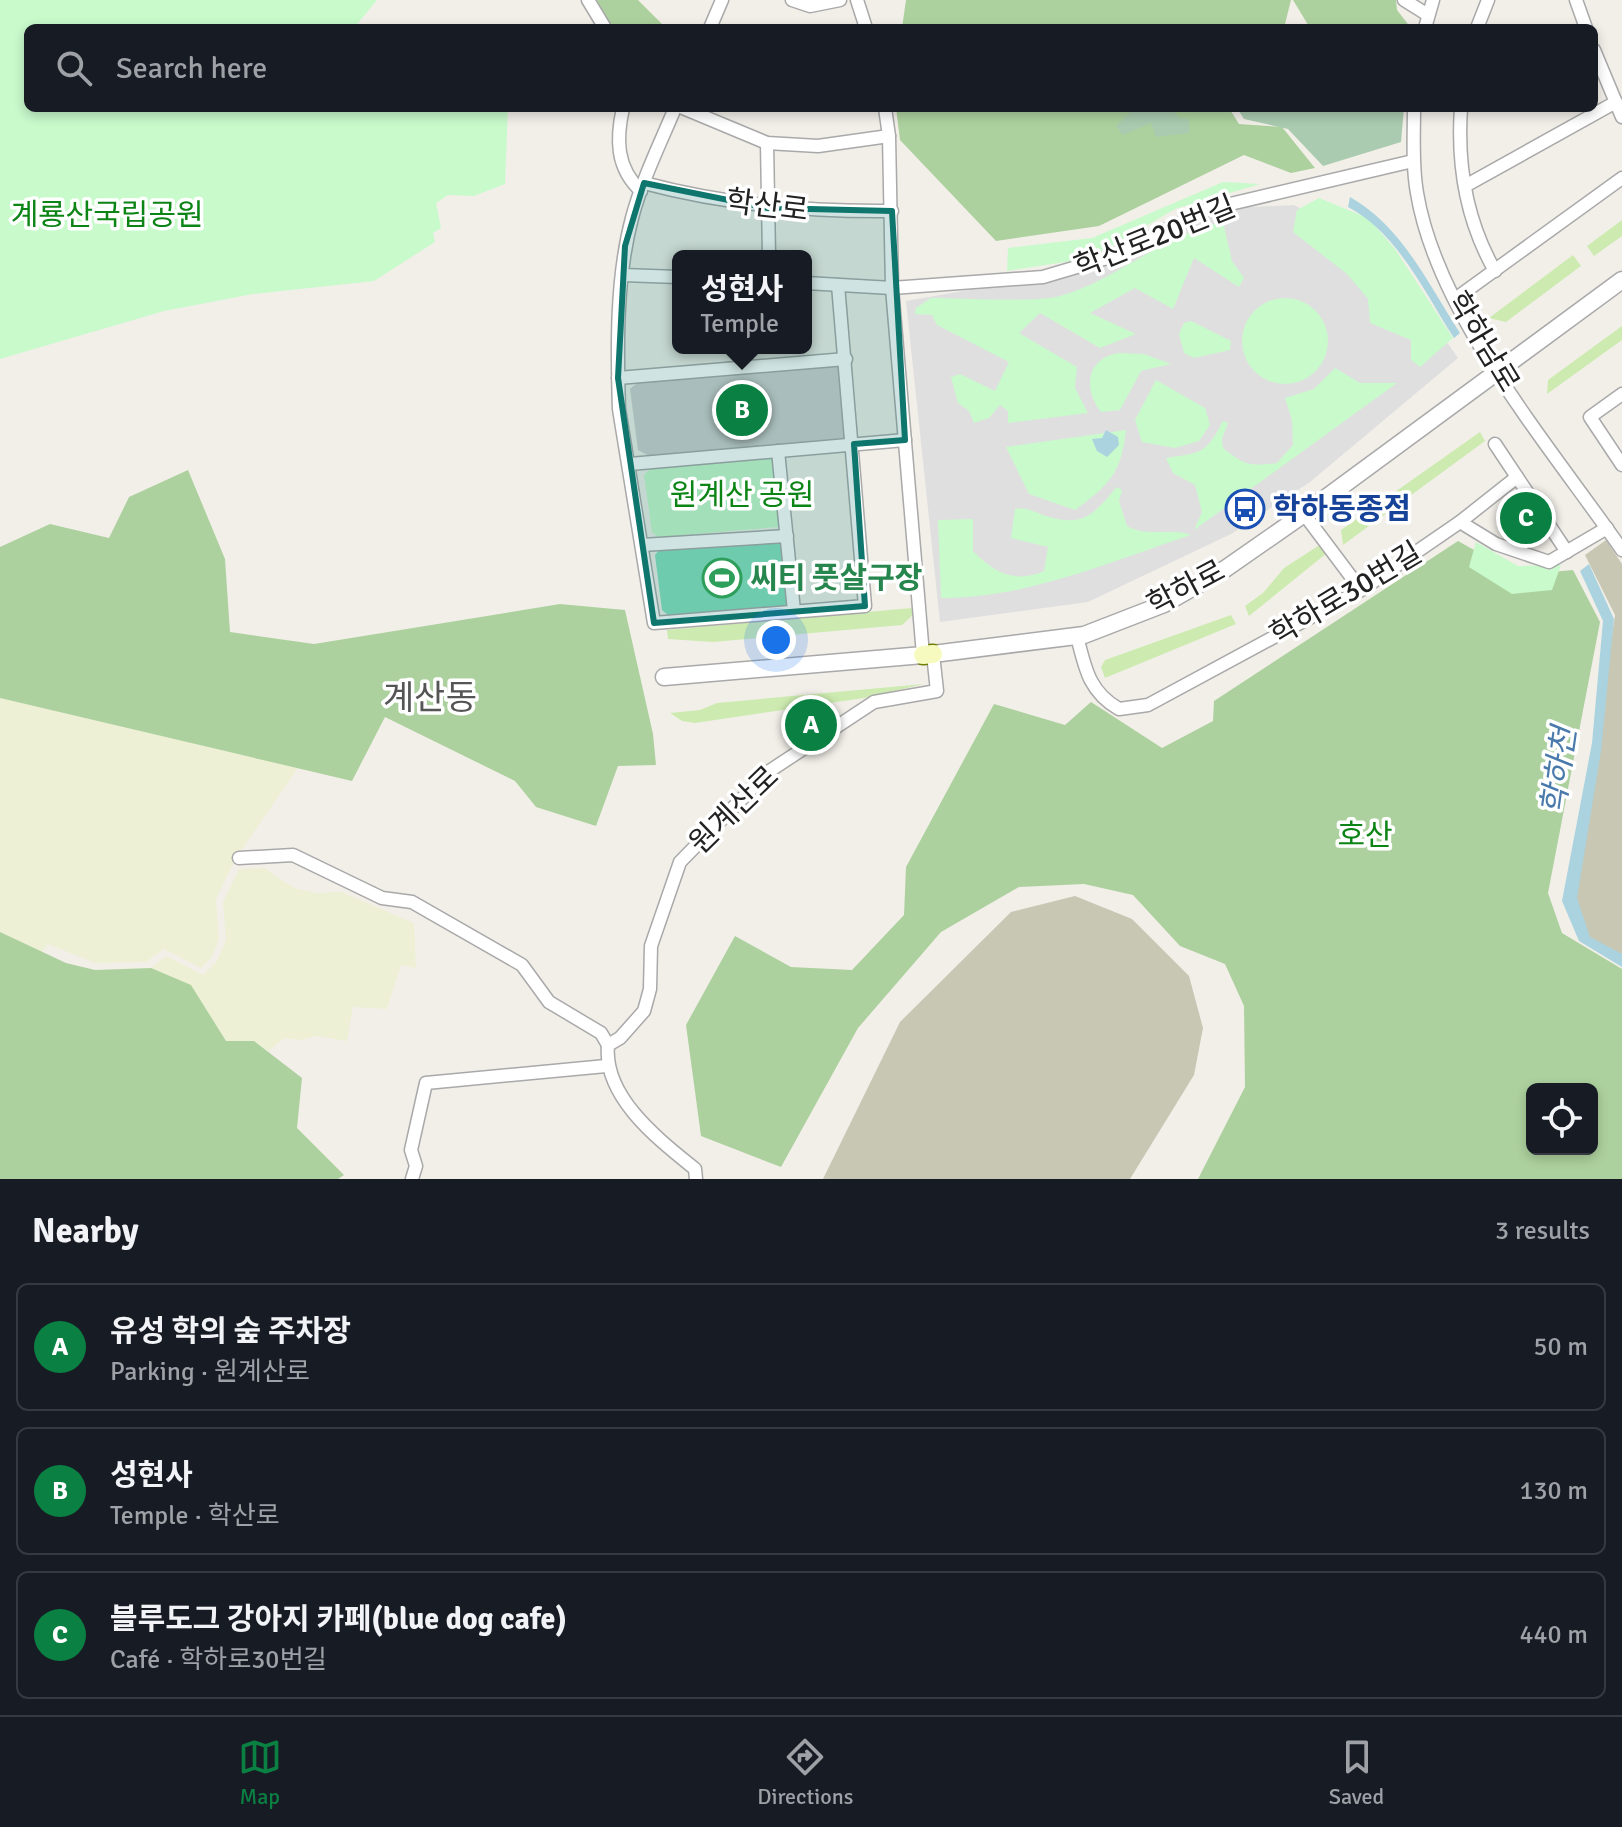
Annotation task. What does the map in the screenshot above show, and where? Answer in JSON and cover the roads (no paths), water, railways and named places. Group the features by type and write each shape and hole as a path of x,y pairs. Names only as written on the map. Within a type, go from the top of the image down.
{"street":[{"path":"588,0 603,24"},
{"path":"705,0 720,5 712,24"},
{"path":"792,0 810,6 840,0"},
{"path":"857,0 865,24"},
{"path":"1404,0 1428,15"},
{"path":"1426,24 1433,0"},
{"path":"1479,24 1488,0"},
{"path":"1576,0 1585,24"},
{"path":"1598,59 1622,117"},
{"path":"1465,186 1616,102"},
{"path":"622,112 619,126 623,170 642,187"},
{"path":"673,112 642,187 625,246 618,378 619,409 630,464 629,498 642,545 654,623 865,606 854,444 838,285"},
{"name":"학산로","path":"693,112 767,143 818,146 889,136"},
{"path":"886,112 892,211 892,288 928,654"},
{"name":"학하남로","path":"1414,112 1413,161 1426,228 1455,299 1499,372 1622,550"},
{"path":"1461,112 1465,186 1482,250 1495,271"},
{"path":"767,143 769,250"},
{"name":"학산로20번길","path":"892,288 1043,277 1076,270 1209,209 1413,161"},
{"path":"1455,299 1622,178"},
{"name":"학산로","path":"642,187 768,208 820,212 892,211"},
{"path":"623,275 672,277"},
{"name":"학하로","path":"664,677 928,654 1077,636 1164,604 1225,569 1304,514 1622,280"},
{"path":"812,283 892,288"},
{"path":"618,378 846,359"},
{"path":"1622,394 1590,417 1622,465"},
{"path":"630,464 905,440"},
{"path":"1495,444 1567,552"},
{"path":"778,451 794,611"},
{"name":"학하로30번길","path":"1077,636 1087,675 1097,693 1119,709 1131,709 1172,695 1361,590 1460,522 1517,477"},
{"path":"1304,514 1361,590"},
{"path":"1460,522 1496,544 1549,562 1607,528"},
{"path":"642,545 787,536"},
{"name":"원계산로","path":"608,1045 620,1038 644,1011 650,989 651,946 680,862 768,772 874,702 937,691 928,654"},
{"path":"239,858 293,855 382,898 412,902 522,965 549,1002 601,1033 608,1045 606,1066 630,1108 695,1169 696,1179"},
{"path":"412,1179 416,1166 411,1150 426,1083 606,1066"}],"water":[{"path":"1350,197 1368,209 1399,240 1460,333 1454,338 1421,283 1395,248 1365,218 1348,207"},
{"path":"1106,430 1118,437 1119,445 1107,457 1097,451 1092,439 1102,438"},
{"path":"1589,564 1614,619 1601,751 1577,898 1590,937 1622,954 1622,967 1579,941 1562,901 1592,743 1603,621 1580,571"}],"place":[{"name":"성현사","path":"742,410"},
{"name":"학하동종점","path":"1245,509"},
{"name":"블루도그 강아지 카페(blue dog cafe)","path":"1526,518"},
{"name":"씨티 풋살구장","path":"722,578"},
{"name":"유성 학의 숲 주차장","path":"811,725"}],"district":[{"name":"계산동","path":"430,698"}],"park label":[{"name":"계룡산국립공원","path":"107,215"},
{"name":"원계산 공원","path":"742,495"},
{"name":"호산","path":"1365,835"}],"water label":[{"name":"학하천","path":"1559,771"}]}
